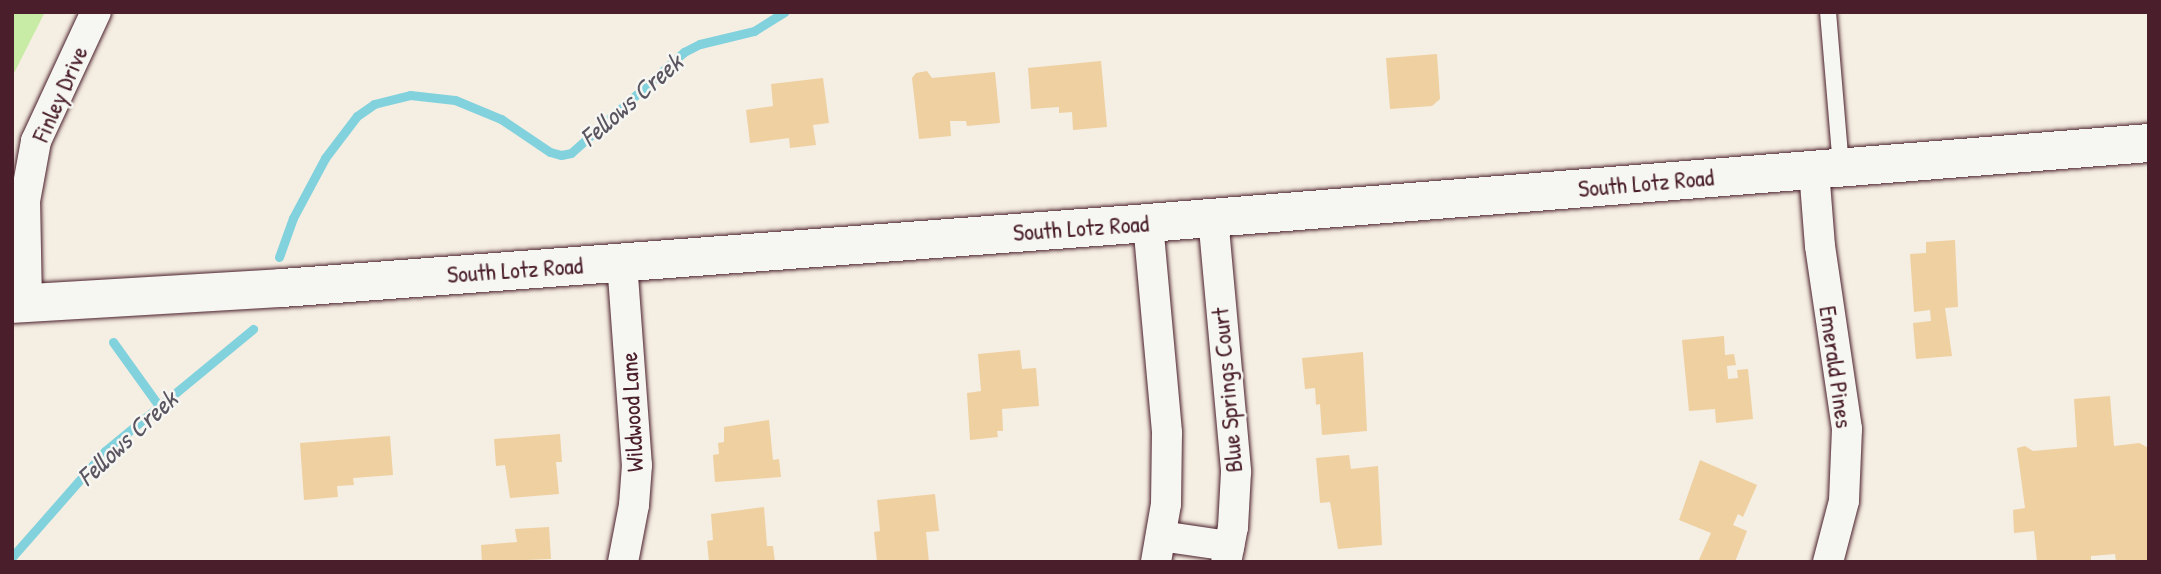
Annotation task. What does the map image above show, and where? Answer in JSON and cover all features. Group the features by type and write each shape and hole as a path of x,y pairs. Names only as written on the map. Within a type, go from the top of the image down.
{"street":[{"name":"Finley Drive","path":"20,304 25,201 36,141 96,12"},
{"name":"South Lotz Road","path":"20,304 1148,223 2149,143"},
{"name":"Emerald Pines","path":"1827,169 1820,246 1847,429 1844,501 1828,562"},
{"name":"Blue Springs Court","path":"1213,217 1236,472 1227,554"},
{"path":"1148,223 1167,433 1166,493 1158,549 1227,554"},
{"name":"Wildwood Lane","path":"622,262 637,465 634,505 623,562"}],"lane":[{"path":"1827,169 1828,12"}],"green space":[{"path":"12,12 45,12 12,77"}],"building":[{"path":"1437,54 1440,99 1432,106 1390,109 1386,58"},
{"path":"1101,61 1107,127 1073,130 1072,112 1059,113 1059,107 1031,109 1028,68"},
{"path":"927,71 932,78 995,72 1000,123 967,126 966,121 950,121 951,136 919,139 912,78 916,73"},
{"path":"823,78 829,123 813,125 816,145 790,148 789,138 750,143 746,110 773,106 771,84"},
{"path":"1955,240 1958,307 1945,308 1952,356 1916,359 1913,323 1931,321 1930,310 1914,312 1910,254 1926,253 1926,242"},
{"path":"1724,336 1725,355 1734,354 1736,365 1727,366 1728,379 1738,378 1737,370 1748,369 1753,419 1716,423 1715,409 1689,411 1682,340"},
{"path":"1020,350 1022,369 1036,368 1039,406 1002,409 1003,431 997,431 998,437 970,440 967,393 981,391 978,354"},
{"path":"1363,352 1367,431 1322,435 1320,404 1316,405 1315,388 1305,389 1302,358"},
{"path":"2110,396 2114,446 2139,443 2149,448 2149,562 2116,562 2115,554 2091,556 2091,561 2037,562 2034,531 2014,533 2013,510 2025,508 2017,448 2025,446 2033,451 2077,447 2074,399"},
{"path":"769,420 773,460 779,459 781,477 715,482 713,455 719,454 718,443 724,442 724,427"},
{"path":"560,434 562,462 556,462 559,494 510,498 505,465 496,466 494,439"},
{"path":"390,436 393,475 353,478 354,485 337,486 338,497 304,500 300,443"},
{"path":"1349,455 1351,469 1378,466 1382,545 1338,549 1330,502 1320,503 1316,458"},
{"path":"1700,460 1757,485 1743,517 1738,514 1733,525 1747,531 1735,562 1698,562 1711,533 1679,520"},
{"path":"935,494 939,531 926,532 929,562 877,562 874,532 880,531 877,500"},
{"path":"764,507 767,546 773,546 775,562 709,562 707,541 713,540 711,514"},
{"path":"549,527 551,559 482,562 481,545 517,542 515,529"}],"waterway":[{"name":"Fellows Creek","path":"279,257 293,218 325,158 357,116 374,104 410,95 455,100 501,119 550,152 561,155 571,153 684,52 700,44 754,31 785,12"},
{"name":"Fellows Creek","path":"12,557 105,451 253,329"},
{"path":"113,342 159,406"}]}
